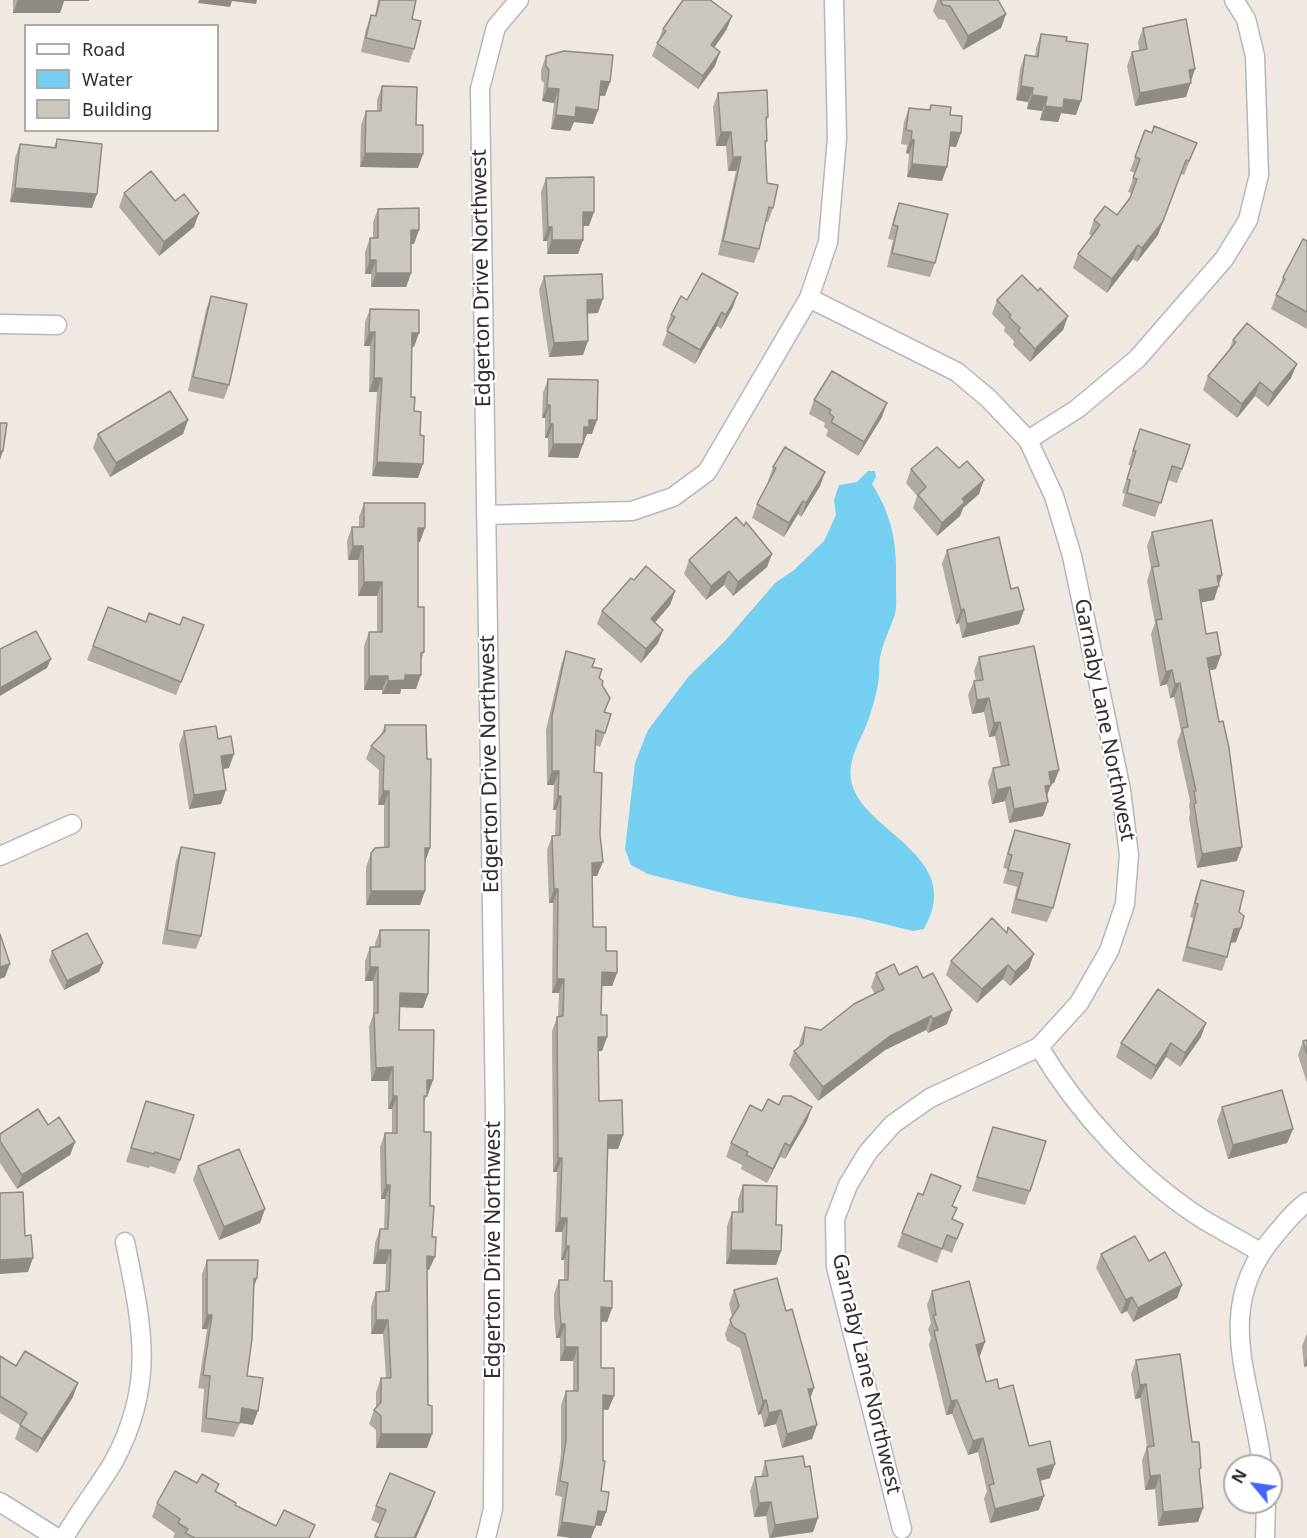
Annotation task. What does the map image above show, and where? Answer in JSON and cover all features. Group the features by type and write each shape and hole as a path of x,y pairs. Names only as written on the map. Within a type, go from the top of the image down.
{"street":[{"name":"Edgerton Drive Northwest","path":"486,1538 493,1509 495,1123 480,89 496,27 519,0"},
{"path":"486,515 632,511 674,497 707,472 809,298 828,242 836,150 834,0"},
{"path":"1028,440 1077,409 1137,358 1224,259 1248,220 1259,175 1256,67 1246,19 1234,0"},
{"name":"Garnaby Lane Northwest","path":"809,298 957,372 989,399 1028,440 1054,496 1072,556 1121,790 1130,855 1125,904 1109,951 1078,1003 1039,1047 930,1098 892,1124 868,1152 848,1185 835,1219 836,1267 902,1528"},
{"path":"0,324 57,325"},
{"path":"0,856 72,824"},
{"path":"1039,1047 1058,1078 1091,1119 1132,1161 1164,1190 1203,1219 1260,1252"},
{"path":"1260,1454 1238,1335 1243,1295 1260,1252 1307,1202"},
{"path":"64,1538 114,1461 137,1408 143,1370 140,1317 125,1242"},
{"path":"0,1502 57,1538"},
{"path":"1265,1538 1266,1514"}],"water":[{"path":"868,471 875,471 876,477 872,484 885,509 893,533 896,559 896,604 895,614 880,657 879,680 873,704 854,753 851,766 853,788 865,807 919,858 931,878 934,901 924,929 913,931 860,918 739,897 648,874 631,865 625,849 635,763 648,730 689,676 725,641 775,583 794,570 824,541 836,515 834,500 839,485 857,482"}],"building":[{"path":"380,0 416,0 412,19 421,21 414,49 366,38 371,15 376,16"},
{"path":"683,0 710,0 732,16 711,45 720,52 703,76 657,43 666,31 663,29"},
{"path":"940,0 998,0 1006,14 968,36 950,6 943,5"},
{"path":"1186,19 1195,69 1189,70 1191,83 1140,93 1132,52 1147,49 1143,28"},
{"path":"1041,34 1067,37 1066,41 1088,44 1081,101 1064,99 1063,108 1045,106 1047,97 1032,95 1033,88 1021,86 1025,55 1038,57"},
{"path":"564,51 613,55 610,82 601,81 598,110 576,107 575,117 556,115 559,89 547,88 549,70 546,66 546,56"},
{"path":"382,86 417,87 416,125 423,125 423,154 365,153 366,111 381,111"},
{"path":"767,90 768,117 766,117 767,141 765,141 767,183 778,185 773,208 769,207 759,249 723,241 741,157 733,157 731,132 721,132 718,93"},
{"path":"931,105 951,107 950,115 962,116 961,133 951,132 947,167 912,164 914,140 911,139 912,131 906,130 909,108 930,110"},
{"path":"1154,126 1197,143 1189,161 1186,160 1163,221 1142,248 1138,245 1112,279 1078,254 1100,225 1094,220 1105,206 1117,215 1130,198 1137,179 1133,178 1140,159 1135,157 1145,130 1152,133"},
{"path":"57,139 102,144 97,194 15,188 20,144 56,148"},
{"path":"151,171 175,201 184,194 199,213 164,242 124,193"},
{"path":"594,177 594,212 583,212 583,240 552,240 552,227 548,227 546,178"},
{"path":"899,203 948,214 935,263 892,253 898,226 893,225"},
{"path":"419,208 419,230 411,230 411,273 376,273 376,260 370,260 370,238 378,238 378,209"},
{"path":"1303,239 1307,241 1307,312 1276,295"},
{"path":"702,273 738,293 726,315 722,312 700,350 667,331 675,317 671,315 681,296 687,300"},
{"path":"602,274 603,299 587,300 588,341 554,343 544,276"},
{"path":"1022,275 1038,291 1040,288 1068,316 1035,349 1018,331 1020,328 997,300"},
{"path":"211,296 247,304 229,385 193,377"},
{"path":"370,309 419,310 419,333 412,333 411,397 415,397 414,411 421,412 420,435 424,436 423,464 377,462 382,378 374,378 375,332 369,332"},
{"path":"1247,323 1297,364 1273,393 1260,382 1242,404 1208,376 1236,342 1233,340"},
{"path":"832,371 887,403 864,442 831,422 834,417 829,413 831,410 814,400"},
{"path":"548,379 598,380 597,420 589,420 589,427 584,427 583,444 553,444 553,424 550,424 550,405 547,405"},
{"path":"170,391 188,420 116,463 98,434"},
{"path":"0,423 7,423 3,451 0,451"},
{"path":"1140,429 1190,445 1182,469 1172,466 1161,503 1127,493 1130,480 1127,479"},
{"path":"785,447 825,472 806,503 803,501 789,523 757,504 776,468 773,467"},
{"path":"937,447 959,468 967,461 984,480 962,499 965,502 942,523 918,495 926,487 911,469"},
{"path":"364,503 425,503 425,528 418,528 418,607 424,607 424,652 421,653 421,675 405,675 405,680 388,681 388,676 369,676 369,632 382,632 382,582 364,582 363,546 353,546 352,527 364,527"},
{"path":"736,517 744,526 746,522 772,554 738,582 729,571 711,586 689,560"},
{"path":"1212,520 1222,575 1217,576 1219,586 1199,590 1206,634 1217,632 1221,655 1207,658 1219,722 1223,721 1229,748 1242,847 1202,854 1194,804 1196,803 1194,791 1196,791 1182,728 1188,727 1180,683 1175,684 1172,670 1166,672 1156,620 1162,619 1152,567 1159,566 1152,532"},
{"path":"999,537 1011,589 1018,587 1024,610 967,624 964,609 961,610 947,550"},
{"path":"646,566 675,591 651,619 663,630 646,649 602,611 631,578 634,580"},
{"path":"108,607 146,622 149,613 180,625 183,617 204,625 181,682 93,646"},
{"path":"36,631 51,659 0,688 0,649"},
{"path":"1034,646 1059,770 1049,772 1051,785 1045,786 1048,802 1014,809 1010,787 997,790 993,768 1009,765 1000,722 994,723 989,698 977,700 974,681 983,680 979,657"},
{"path":"566,651 595,659 592,667 602,669 599,678 603,681 602,685 610,698 604,712 611,714 605,733 596,730 594,772 602,773 600,834 603,862 592,863 593,927 606,927 606,951 617,951 617,973 602,972 601,1015 607,1015 607,1037 598,1037 599,1101 622,1100 623,1135 608,1135 604,1281 612,1281 612,1308 601,1307 601,1368 614,1368 614,1396 603,1395 603,1461 605,1461 601,1491 609,1492 606,1512 598,1511 595,1527 562,1522 568,1483 560,1481 566,1440 566,1391 578,1391 578,1347 565,1347 565,1324 561,1324 559,1302 559,1280 568,1280 569,1246 566,1246 567,1218 560,1218 562,1158 558,1158 557,1017 563,1016 564,979 557,979 558,889 554,889 552,836 560,835 561,796 558,796 559,771 552,771 552,716"},
{"path":"385,725 426,725 427,759 431,759 430,848 425,848 425,891 371,891 371,853 375,848 389,847 389,791 383,791 384,756 371,746 385,731"},
{"path":"216,726 218,739 231,736 234,754 221,756 226,790 194,795 184,731"},
{"path":"1015,830 1070,844 1053,908 1016,899 1023,873 1008,870 1012,855 1008,854"},
{"path":"181,847 215,853 201,936 167,930"},
{"path":"1201,880 1244,891 1239,912 1244,916 1241,928 1234,929 1227,957 1187,947 1198,904 1195,903"},
{"path":"992,918 1007,933 1008,927 1034,954 1015,972 1008,965 982,989 951,961"},
{"path":"380,930 429,930 428,994 400,993 399,1030 434,1030 433,1080 427,1080 427,1096 424,1096 424,1132 431,1132 430,1206 434,1206 432,1237 436,1237 435,1257 427,1256 428,1405 432,1406 432,1434 381,1434 381,1416 374,1410 381,1402 381,1378 391,1378 388,1320 376,1320 376,1292 389,1291 391,1250 378,1250 380,1229 388,1229 390,1185 386,1185 385,1133 397,1133 397,1096 393,1096 393,1067 376,1068 374,1013 378,1013 378,967 370,967 370,947 380,947"},
{"path":"87,933 103,963 67,981 52,951"},
{"path":"0,934 10,964 0,967"},
{"path":"894,964 899,975 917,966 923,978 933,973 952,1010 933,1019 931,1016 890,1036 823,1087 794,1051 803,1044 805,1027 821,1030 854,1004 884,989 876,973"},
{"path":"1158,989 1206,1023 1185,1053 1171,1043 1156,1066 1121,1043"},
{"path":"1307,1040 1307,1054 1303,1041"},
{"path":"1282,1090 1293,1129 1233,1145 1222,1107"},
{"path":"783,1096 791,1096 812,1107 790,1146 785,1143 773,1169 746,1155 748,1152 731,1143 750,1105 762,1111 768,1099 779,1105"},
{"path":"146,1101 194,1115 180,1160 155,1152 154,1154 131,1148"},
{"path":"38,1109 48,1125 59,1117 75,1142 22,1175 0,1141 0,1134"},
{"path":"993,1127 1046,1141 1030,1191 977,1177"},
{"path":"239,1149 265,1209 224,1227 198,1166"},
{"path":"931,1174 961,1186 952,1206 957,1208 952,1219 963,1224 957,1239 947,1235 942,1249 902,1233 918,1193 923,1195"},
{"path":"743,1185 777,1186 776,1225 782,1225 781,1251 731,1250 732,1212 743,1212"},
{"path":"23,1192 25,1236 31,1235 33,1258 0,1260 0,1193"},
{"path":"1135,1236 1149,1261 1165,1252 1182,1285 1138,1308 1132,1297 1126,1300 1101,1254"},
{"path":"207,1260 258,1260 257,1278 254,1279 252,1339 247,1376 263,1378 258,1411 242,1408 240,1423 206,1418 210,1376 203,1375 212,1315 207,1315"},
{"path":"777,1278 786,1311 792,1309 814,1388 808,1389 817,1425 787,1434 781,1410 769,1413 766,1400 763,1401 745,1334 733,1327 730,1320 739,1306 734,1290"},
{"path":"969,1281 985,1342 976,1345 986,1382 997,1379 999,1389 1013,1385 1029,1446 1050,1441 1055,1464 1037,1469 1044,1496 995,1509 989,1485 994,1484 983,1438 973,1441 957,1400 951,1401 934,1331 938,1330 933,1315 936,1315 932,1291"},
{"path":"25,1351 78,1383 42,1439 20,1425 27,1413 0,1396 0,1356 16,1366"},
{"path":"1180,1354 1192,1442 1199,1442 1203,1508 1163,1512 1160,1475 1150,1476 1147,1447 1154,1446 1146,1384 1140,1385 1136,1360"},
{"path":"803,1456 805,1467 810,1466 818,1518 775,1525 771,1502 759,1503 755,1477 768,1476 765,1461"},
{"path":"175,1471 197,1483 202,1474 219,1484 215,1491 236,1503 235,1505 276,1526 284,1510 315,1525 309,1538 195,1538 185,1533 188,1529 178,1523 180,1519 157,1503"},
{"path":"390,1473 435,1492 414,1538 375,1536 386,1510 376,1506"}]}
